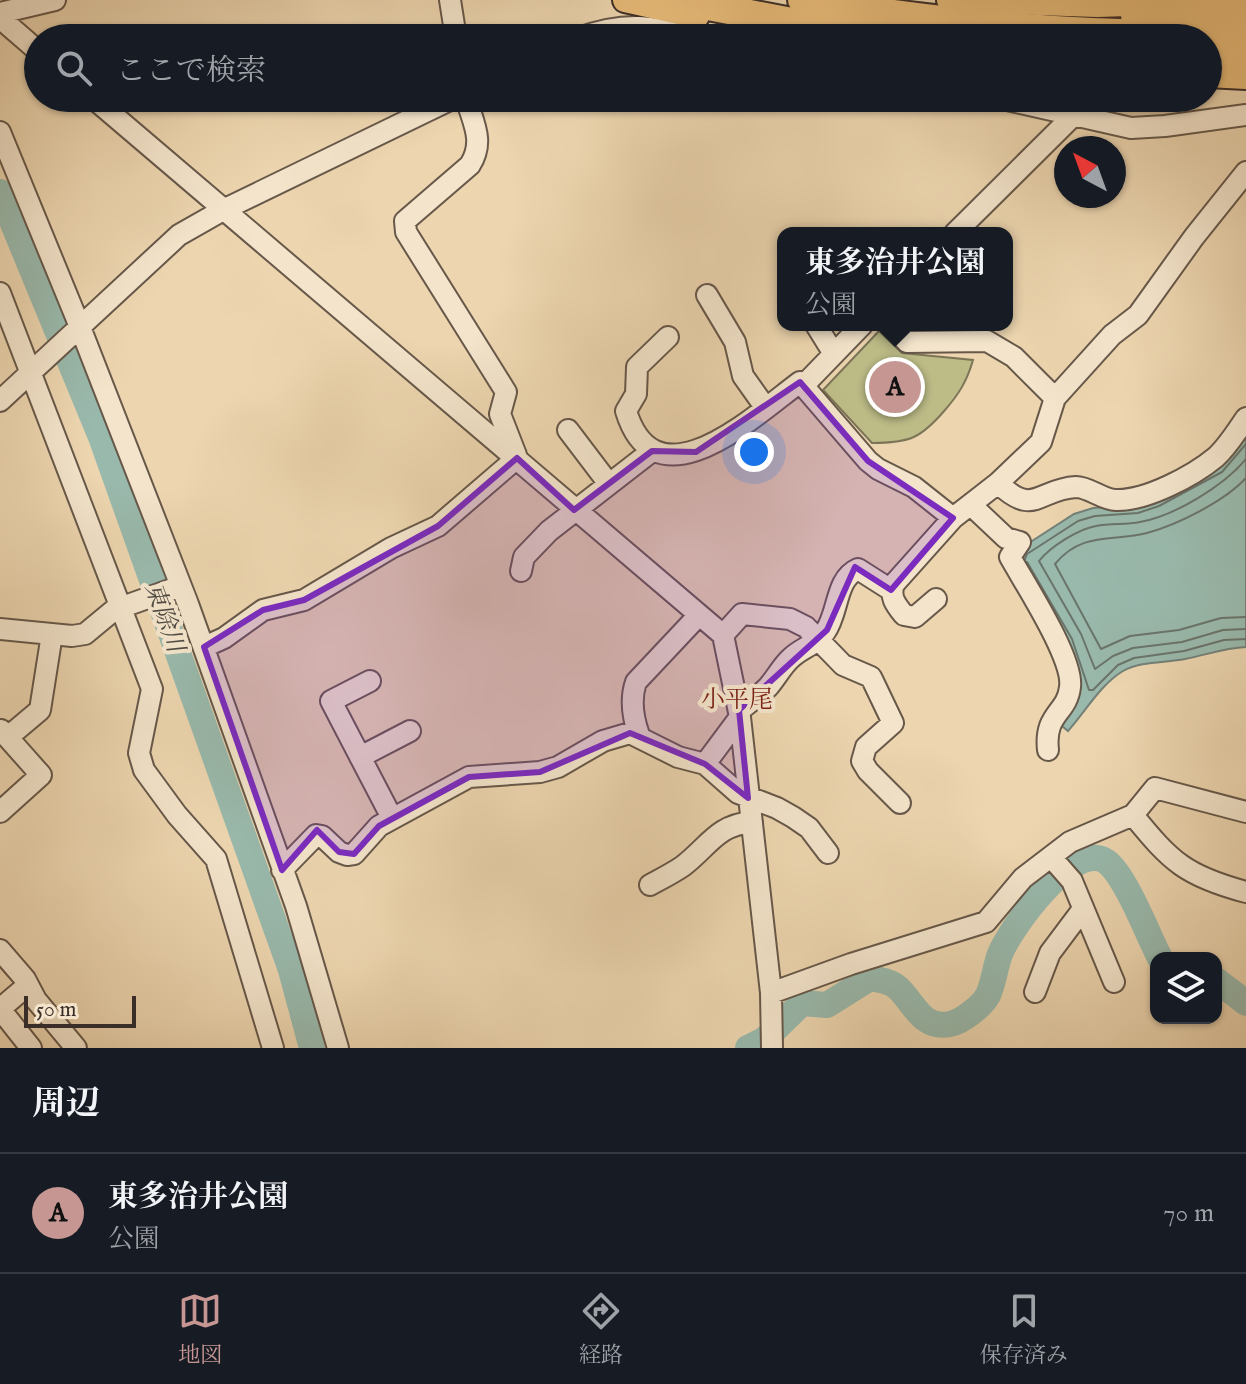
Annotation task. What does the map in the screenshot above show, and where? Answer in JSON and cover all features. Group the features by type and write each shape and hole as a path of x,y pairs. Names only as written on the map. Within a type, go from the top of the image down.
{"highway":[{"path":"677,0 805,13 874,24"},
{"path":"904,24 1246,9"},
{"path":"805,13 856,24"},
{"path":"1222,33 1246,33"},
{"path":"1222,55 1246,54"},
{"path":"1222,74 1246,75"}],"main road":[{"path":"625,0 748,24"},
{"path":"949,0 1097,5 1235,0"},
{"path":"1222,65 1246,66"}],"street":[{"path":"0,16 55,0"},
{"path":"450,0 454,24"},
{"path":"0,16 24,38"},
{"path":"109,112 723,635 739,714 752,822 771,993 772,1048"},
{"path":"0,401 179,235 223,210 425,112"},
{"path":"470,112 479,143 478,153 470,165 405,221 406,232 506,392 500,414 517,458"},
{"path":"1065,112 1131,128 1246,115"},
{"path":"961,227 1075,114"},
{"path":"0,132 80,327 204,647 296,906 338,1048"},
{"path":"936,599 915,617 904,615 894,602 891,590 928,543 953,518 998,483 1041,442 1055,398 1112,335 1138,315 1246,172"},
{"path":"0,293 38,368 152,689 139,753 144,770 177,815 216,859 273,1048"},
{"path":"707,295 735,342 743,376 765,407"},
{"path":"820,331 834,354"},
{"path":"803,386 856,331"},
{"path":"897,331 907,342 987,341 1014,357 1055,398"},
{"path":"668,337 637,367 636,394 626,411 644,444 652,451 668,456 696,452 727,435 800,382 868,461 914,487 953,518"},
{"path":"998,483 1014,499 1030,501 1077,487 1113,500 1140,498 1159,491 1215,458 1246,418"},
{"path":"568,430 609,484"},
{"path":"521,571 524,557 532,547 574,510 652,451"},
{"path":"204,647 224,638 263,610 304,600 391,548 438,526 517,458"},
{"path":"971,505 1006,538 1020,542 1010,557 1059,646 1071,679 1070,692 1046,733 1048,750"},
{"path":"705,764 739,714 766,689 792,656 819,640 827,630 838,605 841,587 852,571 858,569 891,590"},
{"path":"0,629 72,636 85,634 114,610 181,586"},
{"path":"723,635 742,614 790,619 806,627 843,665 871,677 893,723 866,747 862,761 900,803"},
{"path":"639,735 632,692 636,682 699,615"},
{"path":"0,812 41,775 4,733 40,710 52,634"},
{"path":"370,681 331,701 392,818"},
{"path":"360,757 410,731"},
{"path":"282,870 316,835 322,836 339,852 354,854 379,826 469,777 540,772 558,767 621,734 639,735 658,748 705,764 738,793 777,808 809,828 828,853"},
{"path":"771,993 851,964 986,922 1023,878 1070,842 1133,815 1155,788 1244,808"},
{"path":"1133,815 1167,855 1189,871 1209,883 1246,892"},
{"path":"650,885 682,866 720,831 736,824 752,822"},
{"path":"1051,857 1072,881 1114,982"},
{"path":"1035,992 1050,953 1083,909"},
{"path":"0,950 76,1048"},
{"path":"28,985 0,1009 31,1048"}],"highlighted area":[{"path":"800,382 868,461 953,518 891,590 855,567 827,630 739,710 748,798 705,764 630,733 540,772 469,777 379,826 354,854 339,852 317,830 282,870 204,647 263,610 304,600 438,526 517,458 574,510 652,451 696,452"}],"shaded area":[{"path":"879,331 902,353 973,360 958,393 945,410 921,433 896,442 872,443 823,390"}],"water":[{"path":"1246,431 1246,647 1145,664 1123,671 1100,691 1068,731 1056,721 1078,687 1012,554 1074,514 1093,508 1137,505"}],"waterway":[{"name":"東除川","path":"0,192 101,437 291,970 312,1048"},
{"path":"748,1048 764,1040 802,1003 827,1005 870,978 895,986 932,1023 950,1024 960,1020 988,995 1000,954 1030,908 1061,874 1093,858 1107,862 1122,880 1157,952"},
{"path":"1222,985 1246,1003"}],"place":[{"name":"東多治井公園","path":"895,387"}],"district":[{"name":"小平尾","path":"737,699"}]}
